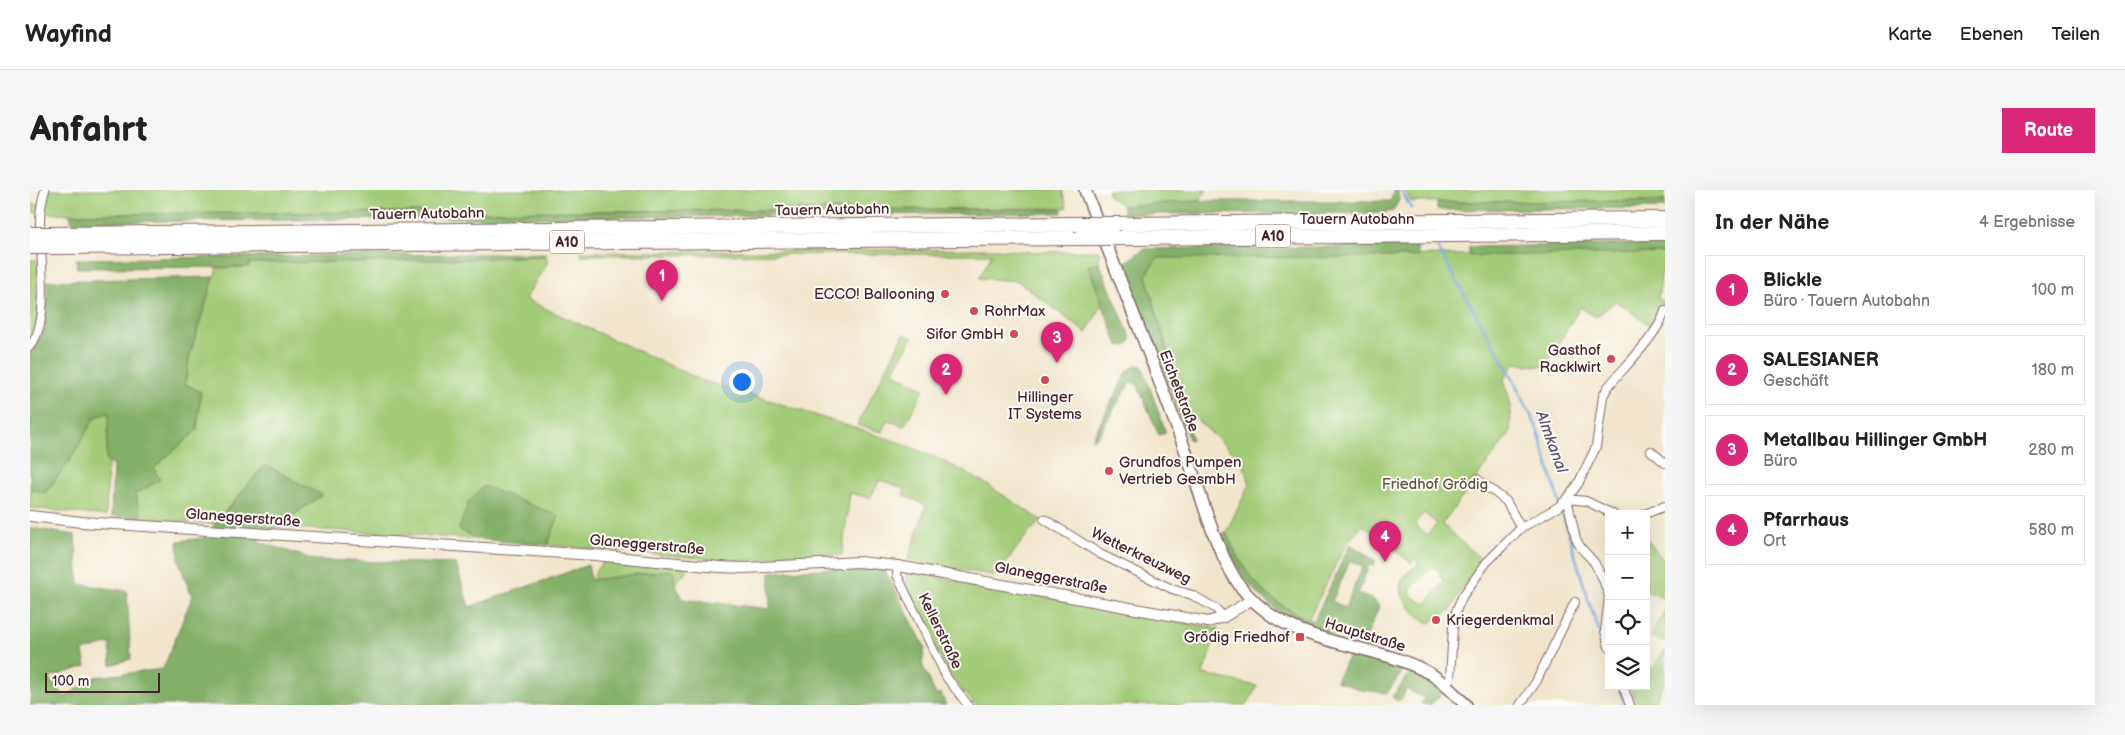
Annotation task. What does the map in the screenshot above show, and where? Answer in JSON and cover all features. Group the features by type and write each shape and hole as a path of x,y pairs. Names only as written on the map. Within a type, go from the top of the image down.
{"highway":[{"name":"Tauern Autobahn","path":"30,234 54,240 1122,238 1665,219"},
{"name":"Tauern Autobahn","path":"30,247 54,240 1074,224 1665,233"}],"main road":[{"name":"Eichetstraße","path":"1085,190 1224,556 1235,578 1252,600"},
{"name":"Hauptstraße","path":"1252,600 1268,613 1301,631 1416,666 1446,685 1466,705"}],"street":[{"path":"30,346 38,336 43,312 40,209 45,190"},
{"path":"1446,685 1450,679 1453,627 1456,611 1462,597 1486,563 1521,528 1563,502 1578,484 1596,447 1603,396 1608,387 1664,317"},
{"path":"1651,451 1665,463"},
{"path":"1477,478 1506,501 1521,528"},
{"path":"1563,502 1586,501 1605,510"},
{"path":"1563,502 1576,540 1594,562 1605,585"},
{"path":"1650,512 1665,506"},
{"name":"Glaneggerstraße","path":"30,516 82,522 595,555 720,567 744,568 859,562 970,577 1197,621 1213,621 1224,617 1252,600"},
{"name":"Wetterkreuzweg","path":"1044,519 1100,554 1172,589 1192,595 1215,608 1224,617"},
{"name":"Kellerstraße","path":"898,566 897,574 947,678 968,705"},
{"path":"1609,600 1605,631 1609,645"},
{"path":"1520,705 1536,682 1575,602"},
{"path":"1624,690 1630,705"}],"green space":[{"path":"49,190 1062,190 1067,208 70,214 30,212 30,204 45,205"},
{"path":"1107,190 1207,190 1198,201 1123,206 1110,197"},
{"path":"1393,190 1398,190 1399,200 1393,211 1381,213 1123,214 1123,206 1198,201 1391,201"},
{"path":"1405,190 1665,190 1665,201 1411,202"},
{"path":"1665,201 1665,208 1437,210 1437,202"},
{"path":"1062,209 1062,213 71,222 70,214"},
{"path":"1664,244 1665,253 1469,256 1469,247"},
{"path":"1417,246 1418,257 1157,258 1146,276 1192,439 1189,440 1123,264 1144,249"},
{"path":"996,249 1032,252 1099,251 1099,262 1089,267 1103,304 1086,333 1018,281 979,278 992,254 581,255 581,252"},
{"path":"546,253 546,256 372,262 249,263 249,267 77,268 76,259"},
{"name":"Friedhof Grödig","path":"1665,253 1658,299 1663,301 1652,327 1616,301 1596,317 1580,307 1545,367 1515,363 1504,379 1511,406 1510,433 1442,524 1483,561 1461,589 1451,610 1429,623 1409,606 1402,595 1401,589 1404,577 1419,563 1415,559 1411,563 1363,525 1346,544 1308,620 1268,595 1240,565 1225,534 1250,484 1242,461 1185,409 1146,276 1157,258","holes":["1424,513 1437,524 1427,535 1414,524","1431,568 1436,568 1444,581 1426,604 1412,597 1410,590"]},
{"path":"546,256 548,261 525,299 703,381 898,442 942,460 983,482 1041,520 1022,541 996,576 908,560 926,505 903,495 905,489 880,480 870,498 850,493 842,555 738,561 547,545 559,516 459,529 477,539 276,527 322,495 265,465 214,524 142,518 135,494 159,480 154,468 197,430 201,392 185,384 190,354 217,268 248,267 249,263 372,262"},
{"path":"30,260 37,260 39,311 30,340"},
{"path":"1099,262 1131,339 1127,346 1118,345 1088,266"},
{"path":"214,277 190,354 185,384 201,392 197,430 154,468 160,480 135,494 142,518 111,516 113,467 106,460 109,413 95,417 69,462 45,493 30,489 30,351 36,344 44,327 47,309 47,281"},
{"path":"904,334 912,338 893,372 924,389 904,426 887,420 882,432 857,425"},
{"path":"1136,365 1142,366 1166,433 1159,435 1137,384 1130,382 1098,436 1092,439 1127,372"},
{"path":"109,413 106,460 108,462 106,516 30,508 30,489 45,493 69,462 95,416"},
{"path":"265,465 322,495 257,541 315,560 456,564 469,607 588,565 591,580 669,570 673,572 675,583 682,599 770,609 770,572 858,567 884,569 925,647 922,664 936,695 941,693 946,705 30,705 30,528 75,535 79,584 127,591 131,659 111,665 110,643 83,651 86,666 49,678 65,697 95,677 163,669 192,597 179,562 178,541 204,538"},
{"path":"484,486 559,516 547,545 477,539 459,529 469,501"},
{"path":"1226,531 1241,561 1260,587 1284,607 1314,621 1350,544 1376,561 1374,566 1369,565 1358,594 1374,600 1379,606 1364,643 1322,632 1298,623 1273,607 1252,587 1243,575 1222,536","holes":["1350,561 1363,566 1345,608 1332,601"]},
{"path":"1650,543 1665,561 1665,599 1650,593"},
{"path":"605,560 686,567 687,571 675,583 674,576 669,570 593,580 596,570"},
{"path":"910,572 1212,627 1213,629 1218,628 1203,674 1257,686 1247,705 976,705 950,674 929,636 906,581 906,574"},
{"path":"1665,610 1665,643 1650,636"},
{"path":"1665,650 1665,682 1652,705 1637,705 1631,690 1650,690 1650,672"},
{"path":"1351,652 1405,668 1387,693 1362,690 1336,681"},
{"path":"1411,671 1433,683 1444,692 1430,705 1421,704 1424,698 1406,689 1402,699 1397,701 1392,697"}],"waterway":[{"path":"1401,190 1411,208"},
{"name":"Almkanal","path":"1437,247 1512,377 1537,428 1589,602 1605,648"},
{"name":"Almkanal","path":"1619,690 1625,705"}],"place":[{"name":"ECCO! Ballooning","path":"945,294"},
{"name":"Blickle","path":"662,301"},
{"name":"RohrMax","path":"974,311"},
{"name":"Sifor GmbH","path":"1014,334"},
{"name":"Gasthof Racklwirt","path":"1611,359"},
{"name":"Metallbau Hillinger GmbH","path":"1057,363"},
{"name":"Hillinger IT Systems","path":"1045,380"},
{"name":"SALESIANER","path":"946,395"},
{"name":"Grundfos Pumpen Vertrieb GesmbH","path":"1109,471"},
{"name":"Pfarrhaus","path":"1385,562"},
{"name":"Kriegerdenkmal","path":"1436,620"},
{"name":"Grödig Friedhof","path":"1300,637"}]}
